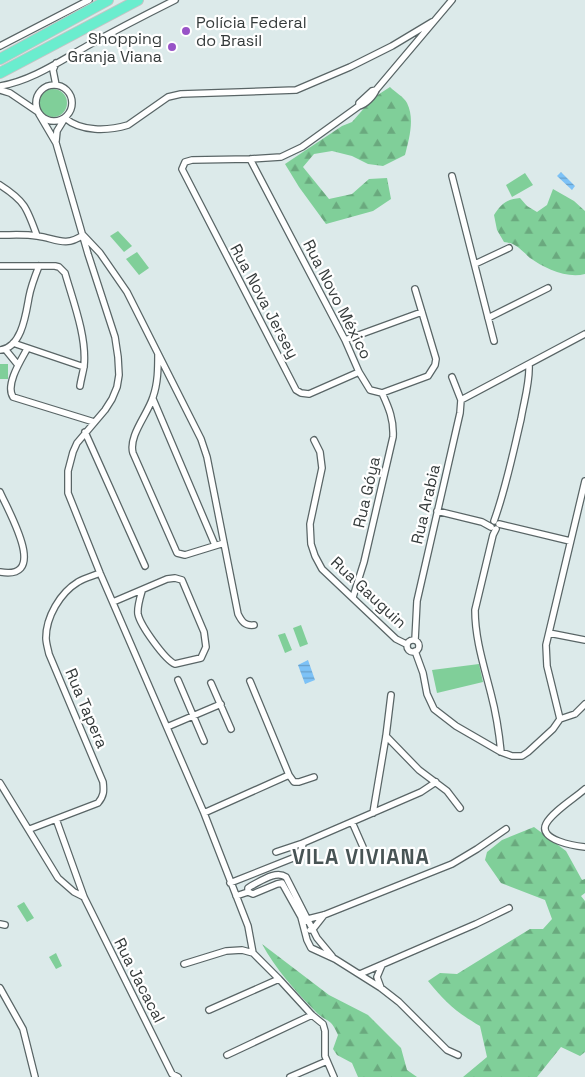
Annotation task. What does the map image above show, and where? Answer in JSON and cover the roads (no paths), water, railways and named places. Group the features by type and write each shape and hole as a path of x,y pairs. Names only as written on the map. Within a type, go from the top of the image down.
{"highway":[{"path":"0,59 108,0"},
{"path":"0,73 138,0"}],"street":[{"path":"0,46 89,0"},
{"path":"0,88 56,63 175,0"},
{"path":"250,159 272,158 288,154 340,122 359,106 359,103 372,91 376,90 452,0"},
{"path":"65,118 73,124 88,128 121,127 128,125 168,97 180,94 296,90 350,67 432,22"},
{"path":"56,63 53,70 56,86"},
{"path":"56,143 57,131 72,108 72,101 67,91 56,86 46,87 39,93 36,102 39,113 56,143 114,336 119,375 117,387 105,410 77,443 70,461 68,493 100,573 204,813 248,926 253,953"},
{"path":"0,88 48,120 65,118"},
{"name":"Rua Nova Jersey","path":"250,159 192,160 185,162 182,169 296,390 301,394 309,394 359,372"},
{"name":"Rua Novo México","path":"250,159 345,340 359,372 370,390 382,393"},
{"path":"452,176 494,340"},
{"path":"0,185 22,201 28,210 37,236"},
{"path":"0,235 37,236 55,241 70,242 83,236"},
{"path":"83,236 100,253 128,292 202,438 238,614 245,624 254,625"},
{"path":"475,264 509,248"},
{"path":"0,266 59,267 65,273 82,336 84,367 80,386"},
{"path":"18,365 2,350 13,343 21,330 26,317 29,296 39,266"},
{"path":"488,318 548,288"},
{"path":"382,393 428,376 436,359 415,289"},
{"path":"345,340 422,312"},
{"path":"452,377 461,400 583,337"},
{"path":"13,343 84,367"},
{"path":"27,349 18,365 11,388 13,398 94,422"},
{"path":"158,351 158,374 153,399 132,440 132,448 175,551 185,555 224,543"},
{"path":"530,365 517,436 475,610 475,627 492,696 501,752 517,756 528,752 560,719 575,714 585,704"},
{"path":"519,370 527,380"},
{"name":"Rua Góya","path":"352,597 364,562 393,437 394,426 392,417 382,393"},
{"path":"153,399 215,545"},
{"name":"Rua Arabia","path":"461,400 456,430 417,601 415,640 419,645 415,651 434,709 456,726 501,752"},
{"path":"85,432 145,566"},
{"name":"Rua Gauguin","path":"314,440 320,452 322,468 310,524 311,544 315,556 322,569 396,639 406,644"},
{"path":"560,719 547,666 546,645 570,541 582,502 585,481"},
{"path":"0,492 23,546 25,557 20,570 16,573 0,572"},
{"path":"437,511 570,541"},
{"name":"Rua Tapera","path":"30,829 98,803 103,798 103,782 49,654 46,637 54,609 64,593 79,582 100,573"},
{"path":"113,602 167,579 182,580 204,632 206,647 201,658 175,664 158,650 139,616 138,609 142,591"},
{"path":"549,633 585,640"},
{"path":"415,640 410,640 406,644 408,650 415,651"},
{"path":"178,680 204,741"},
{"path":"250,681 289,775 294,782 314,777"},
{"path":"211,682 231,729"},
{"path":"373,814 391,695"},
{"path":"167,727 220,704"},
{"path":"386,736 419,770 452,795 460,808"},
{"path":"204,813 289,775"},
{"path":"276,852 373,814 421,792 436,782"},
{"path":"0,783 30,829 58,878 74,892 84,897"},
{"path":"585,790 551,817 545,828 549,836 560,842 585,847"},
{"name":"Rua Jacacal","path":"56,819 84,897 174,1076"},
{"path":"352,822 364,847"},
{"path":"305,921 452,864 506,829"},
{"path":"230,883 298,855 303,848 303,843"},
{"path":"248,892 248,888 275,875 282,874 286,877 305,921 307,940 311,948 335,959 380,988 399,1002 447,1050 458,1055"},
{"path":"236,896 248,892 253,894 282,883 305,921 313,929 316,938 335,959"},
{"path":"254,885 258,892"},
{"path":"360,974 509,908"},
{"path":"305,930 313,929 324,915"},
{"path":"311,948 322,945"},
{"path":"184,964 226,951 242,950 253,953 312,1015 323,1024 325,1028 327,1061 334,1077"},
{"path":"380,988 378,977 382,965"},
{"path":"209,1010 279,979"},
{"path":"0,988 23,1029 35,1077"},
{"path":"227,1055 312,1015"},
{"path":"290,1077 327,1061"},
{"path":"33,1070 40,1077"}],"water":[{"path":"561,172 575,186 572,190 557,176"},
{"path":"308,660 315,680 305,684 298,665"}],"place":[{"name":"Polícia Federal do Brasil","path":"186,31"},
{"name":"Shopping Granja Viana","path":"172,47"}],"district":[{"name":"VILA VIVIANA","path":"361,857"}]}
